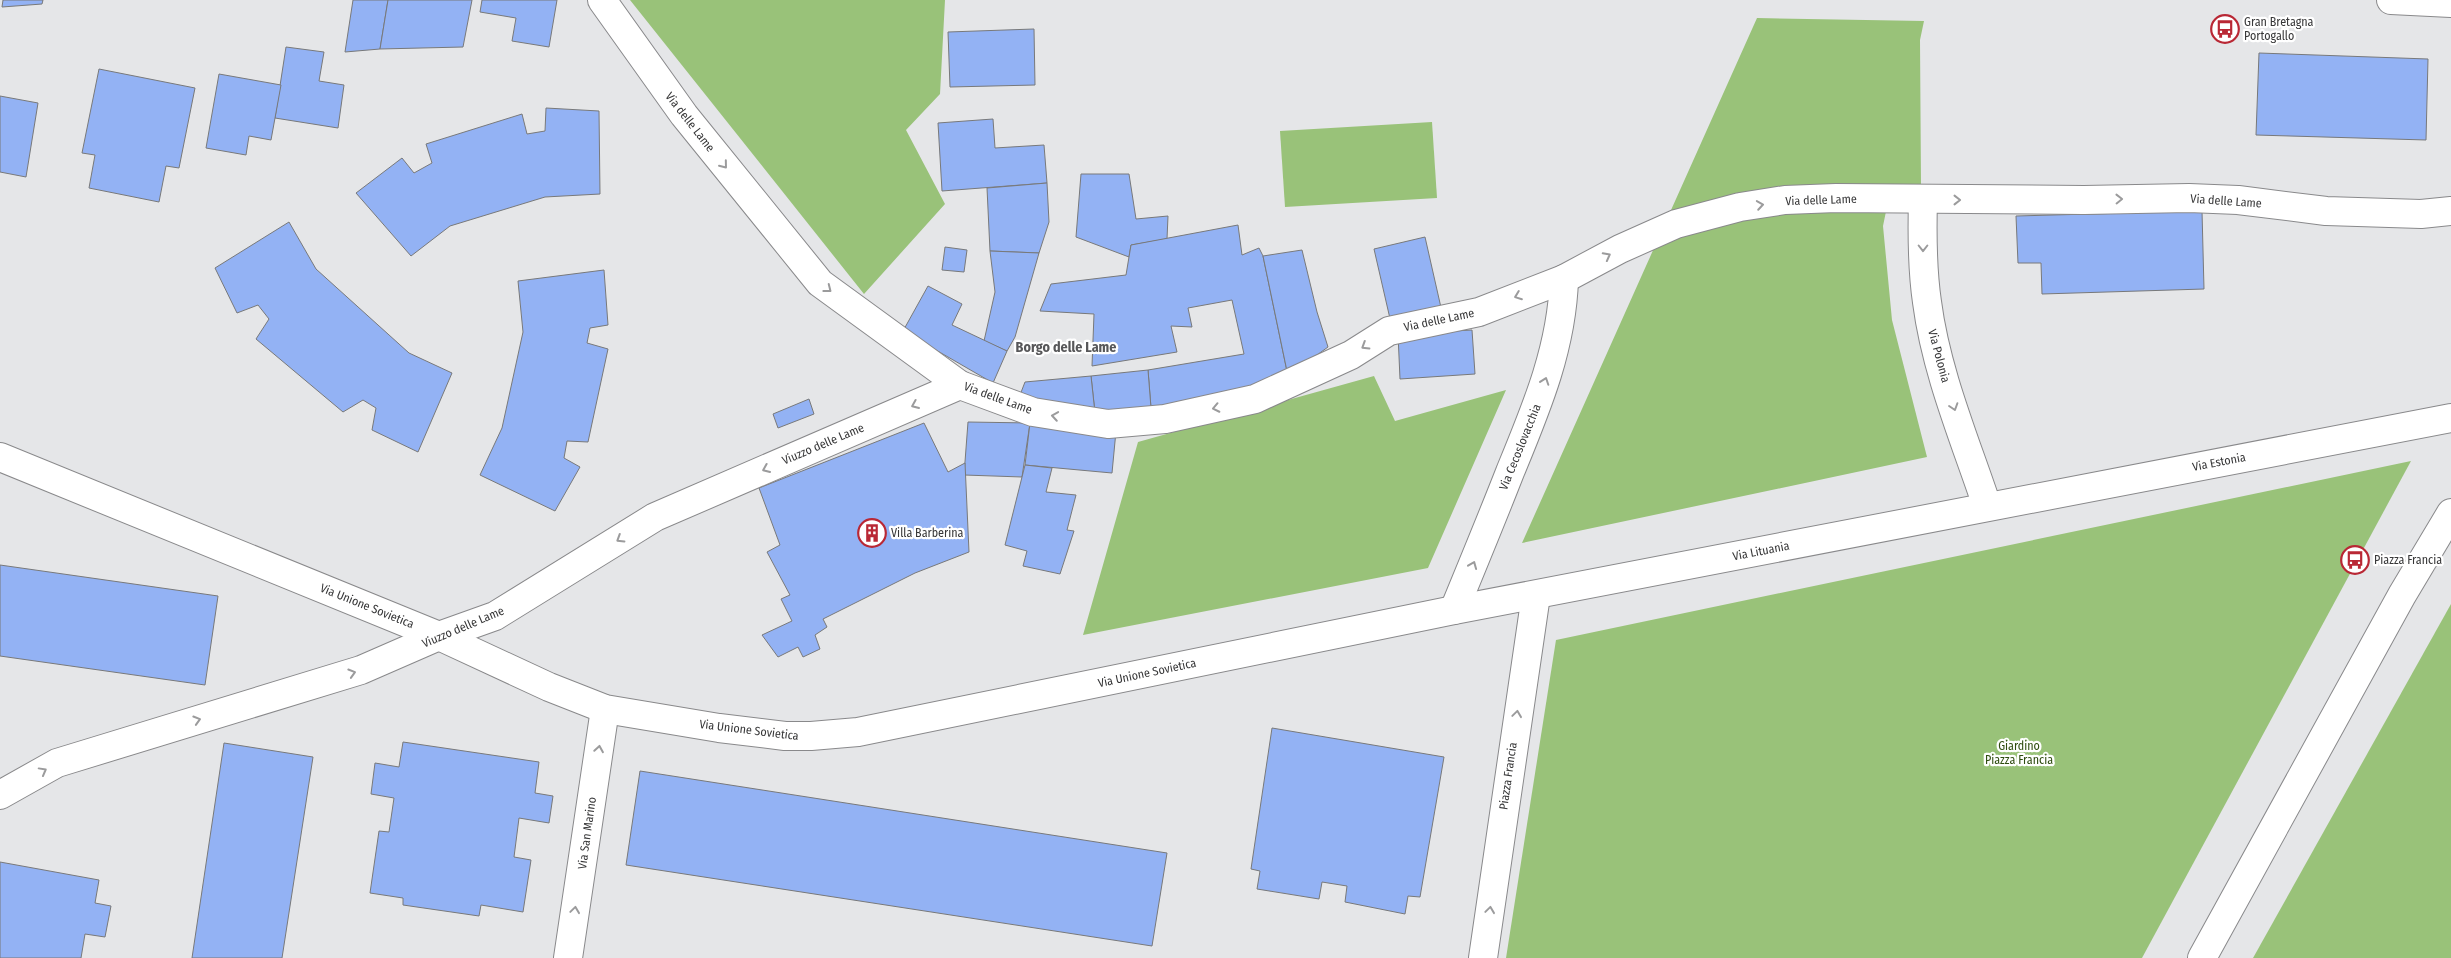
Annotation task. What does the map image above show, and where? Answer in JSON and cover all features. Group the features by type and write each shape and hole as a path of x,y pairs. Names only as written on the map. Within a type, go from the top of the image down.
{"street":[{"name":"Via delle Lame","path":"602,0 662,85 820,283 960,385 1033,412 1108,424 1166,419 1255,399 1351,355 1389,331 1479,312 1564,279 1651,234 1707,214 1785,200 1836,198 2189,198 2238,200 2326,211 2421,214 2451,211"},
{"path":"2392,0 2451,3"},
{"name":"Via Polonia","path":"1923,199 1922,257 1928,312 1935,344 1951,398 1987,506"},
{"name":"Via Cecoslovacchia","path":"1454,610 1534,413 1550,368 1563,307 1564,279"},
{"name":"Viuzzo delle Lame","path":"0,795 57,763 361,670 439,636 495,616 655,517 960,385"},
{"name":"Via Estonia","path":"1987,506 2451,418"},
{"name":"Via Unione Sovietica","path":"0,457 439,636 548,687 606,708 719,728 786,736 835,735 1536,595"},
{"name":"Via Lituania","path":"1536,595 1987,506"},
{"path":"2202,958 2402,595 2451,513"},
{"name":"Piazza Francia","path":"1483,958 1536,595"},
{"name":"Via San Marino","path":"568,958 606,708"}],"green space":[{"path":"630,0 945,0 940,94 906,130 945,204 864,294"},
{"path":"1757,18 1924,21 1920,40 1921,187 1891,187 1883,226 1892,320 1927,457 1522,543"},
{"path":"1432,122 1437,198 1285,207 1280,131"},
{"path":"1374,376 1395,421 1506,390 1428,568 1083,635 1138,442"},
{"name":"Giardino Piazza Francia","path":"2411,461 2142,958 1506,958 1556,640"},
{"path":"2451,604 2451,958 2253,958"}],"building":[{"path":"3,0 43,0 42,4 2,7"},
{"path":"353,0 388,0 380,49 345,52"},
{"path":"388,0 472,0 463,47 380,49"},
{"path":"482,0 557,0 549,47 512,41 516,18 480,12"},
{"path":"1034,29 1035,85 950,87 948,32"},
{"path":"286,47 324,52 319,81 344,85 338,128 275,118"},
{"path":"2259,53 2428,59 2426,140 2256,135"},
{"path":"99,69 195,88 179,168 166,166 159,202 89,188 95,155 82,153"},
{"path":"219,74 281,85 271,140 249,136 246,155 206,148"},
{"path":"0,96 38,103 26,177 0,172"},
{"path":"546,108 599,111 600,194 545,197 450,226 411,256 356,193 402,158 414,173 432,163 426,144 522,114 527,134 545,131"},
{"path":"993,119 995,148 1044,145 1047,183 942,191 938,123"},
{"path":"1081,174 1129,174 1136,219 1168,216 1167,239 1131,245 1129,257 1076,237"},
{"path":"1047,183 1049,222 1039,253 990,251 987,188"},
{"path":"2202,211 2204,289 2042,294 2041,263 2018,263 2016,216"},
{"path":"289,222 316,269 409,353 452,373 418,452 372,430 376,408 363,400 343,412 256,339 269,319 258,305 237,313 215,268"},
{"path":"1238,225 1242,255 1259,248 1263,256 1288,376 1248,388 1151,408 1148,370 1244,354 1232,300 1188,308 1192,327 1171,326 1177,352 1092,366 1094,314 1040,311 1051,284 1126,275 1131,245"},
{"path":"1425,237 1442,312 1391,323 1374,249"},
{"path":"945,247 967,250 964,272 942,270"},
{"path":"1302,250 1317,312 1328,347 1288,376 1263,256"},
{"path":"990,251 1039,253 1015,337 1007,351 984,341 995,292"},
{"path":"604,270 608,325 590,328 587,343 608,349 588,442 567,441 564,458 580,467 555,511 480,475 502,428 523,332 518,281"},
{"path":"928,286 962,304 952,325 1007,351 993,383 903,331"},
{"path":"1472,330 1475,374 1400,379 1398,334"},
{"path":"1148,370 1151,408 1095,413 1091,376"},
{"path":"1091,376 1095,413 1020,395 1025,382"},
{"path":"809,399 814,414 778,428 773,414"},
{"path":"968,422 1030,423 1022,477 964,475"},
{"name":"Villa Barberina","path":"924,423 948,472 965,463 969,552 915,573 823,619 827,627 815,635 820,649 803,657 798,647 778,657 762,635 792,621 781,599 790,595 767,552 780,545 759,488"},
{"path":"1030,423 1116,431 1112,473 1025,465"},
{"path":"1025,465 1052,468 1046,492 1076,495 1067,530 1074,531 1060,574 1023,566 1027,551 1005,545"},
{"path":"0,565 218,596 205,685 0,656"},
{"path":"1272,728 1444,757 1420,897 1408,896 1405,914 1345,902 1347,886 1322,882 1319,899 1257,889 1260,871 1251,869"},
{"path":"403,742 539,762 535,793 553,796 549,823 519,818 514,857 531,860 523,912 481,905 479,916 403,905 403,898 370,893 379,831 389,832 394,798 371,794 375,763 399,767"},
{"path":"224,743 313,757 282,958 192,958"},
{"path":"640,771 1167,853 1152,946 626,865"},
{"path":"0,862 99,880 95,903 111,906 105,937 85,934 81,958 0,958"}],"place":[{"name":"Gran Bretagna Portogallo","path":"2225,29"},
{"name":"Villa Barberina","path":"872,533"},
{"name":"Piazza Francia","path":"2355,560"}],"district":[{"name":"Borgo delle Lame","path":"1066,347"}]}
